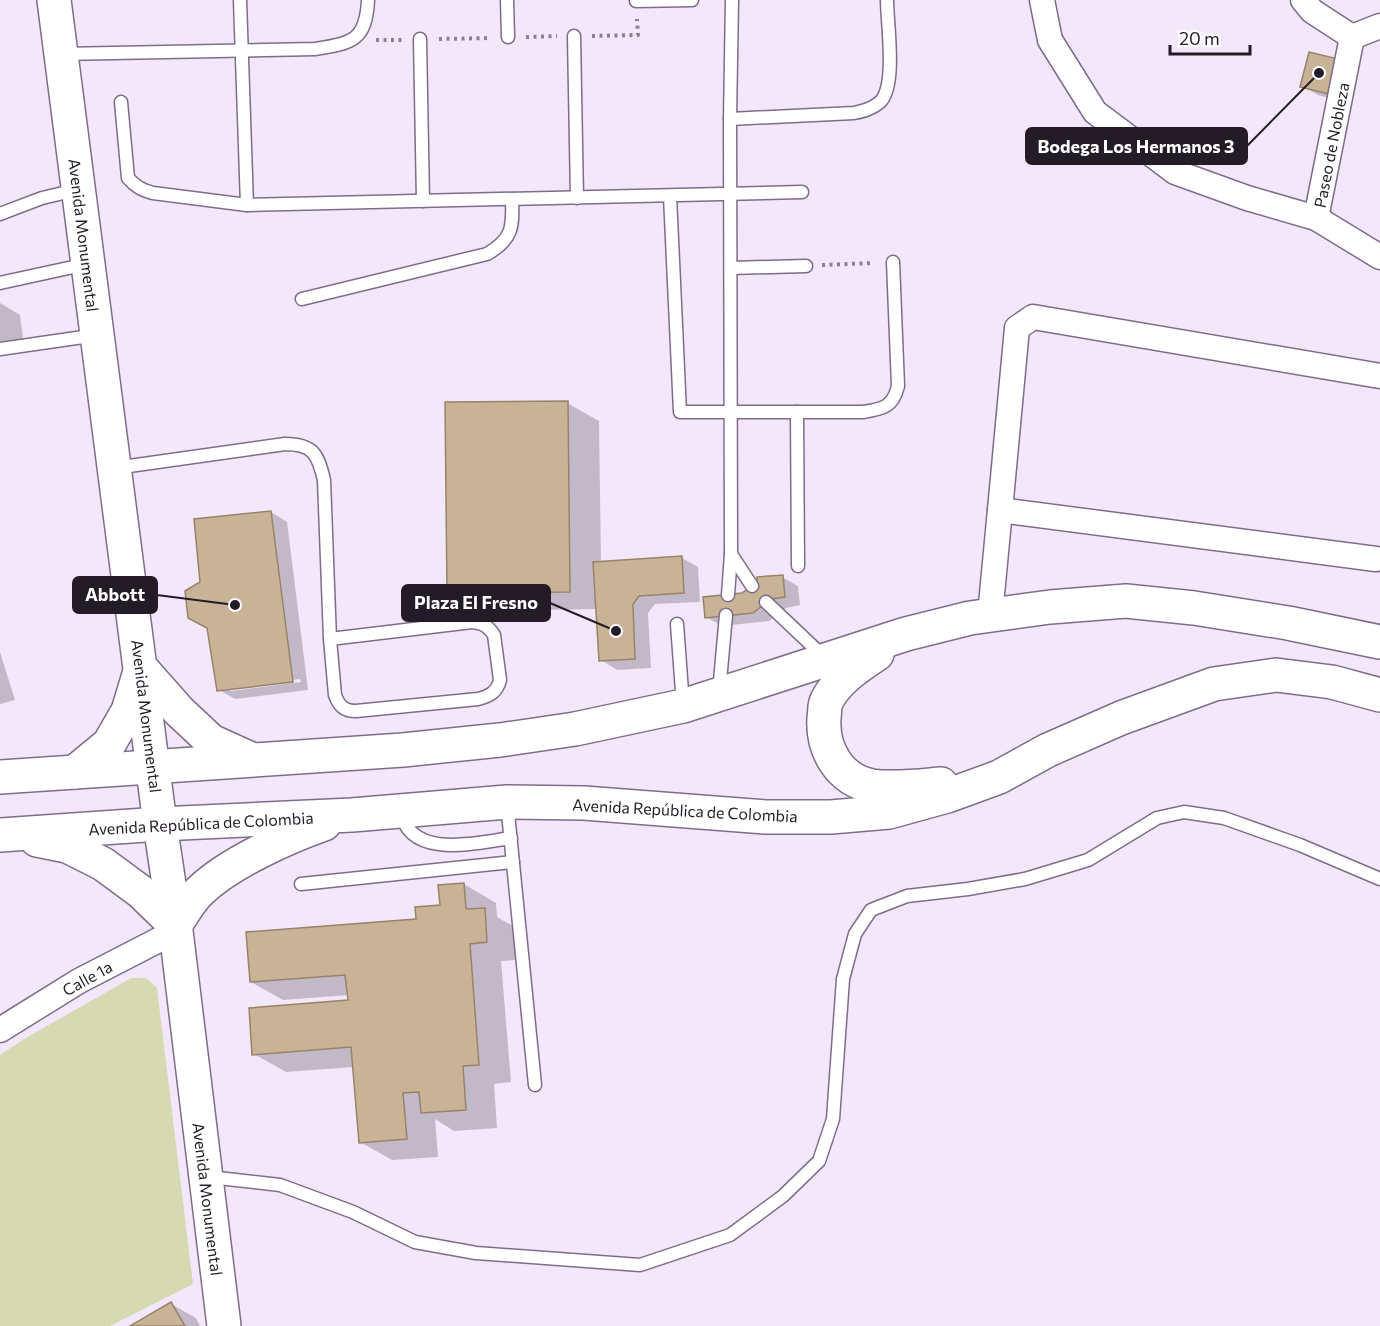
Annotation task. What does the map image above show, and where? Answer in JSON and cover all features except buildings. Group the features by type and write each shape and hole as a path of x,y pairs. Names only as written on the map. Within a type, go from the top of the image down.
{"main road":[{"name":"Avenida Monumental","path":"54,0 160,824 176,928 204,1177 224,1326"},
{"path":"0,777 403,750 500,740 608,723 683,706 906,634 970,618 1050,607 1126,602 1194,608 1288,623 1380,642"},
{"path":"906,634 844,678 826,702 824,727 829,755 845,775 870,785 909,787 999,777"},
{"path":"141,668 179,711 211,741 253,760"},
{"path":"75,772 109,744 129,711 141,668"},
{"name":"Avenida República de Colombia","path":"6,835 160,824 352,815 507,801 584,803 766,817 831,817 889,812 947,796 999,777 1048,750 1121,718 1214,684 1276,675 1332,682 1380,695"},
{"path":"6,835 67,846 103,864 141,892 176,928 199,891 232,868 303,832 352,815"}],"street":[{"path":"1042,0 1050,40 1095,112 1175,172 1247,198 1316,218 1380,257"},
{"path":"1302,0 1312,11 1352,37 1380,26"},
{"name":"Paseo de Nobleza","path":"1316,218 1352,37"},
{"path":"990,615 1017,328 1033,317 1380,376"},
{"path":"1000,510 1376,559"},
{"name":"Calle 1a","path":"0,1030 79,981 176,928"}],"lane":[{"path":"240,0 247,205"},
{"path":"61,54 315,49 352,41 363,28 368,0"},
{"path":"507,0 508,37"},
{"path":"636,1 692,0"},
{"path":"728,595 731,554 732,0"},
{"path":"730,119 854,113 868,110 881,102 887,92 890,78 886,0"},
{"path":"574,36 577,198"},
{"path":"420,39 423,201"},
{"path":"121,102 128,178 142,190 153,193 247,205 802,192"},
{"path":"0,214 42,198 78,190"},
{"path":"670,195 680,412 863,412 888,405 896,397 898,386 893,262"},
{"path":"302,299 487,255 508,238 513,223 512,199"},
{"path":"0,283 88,264"},
{"path":"731,268 806,266"},
{"path":"0,349 97,335"},
{"path":"797,412 798,566"},
{"path":"114,468 285,444 301,444 311,450 320,462 324,480 330,639 337,702 347,711 478,699 494,692 500,680 494,635 481,623 472,622 330,639"},
{"path":"731,554 752,586"},
{"path":"766,602 828,660"},
{"path":"718,695 726,615"},
{"path":"677,624 683,706"},
{"path":"507,801 535,1086"},
{"path":"400,810 405,828 419,839 441,845 511,838"},
{"path":"204,1177 280,1185 353,1212 415,1242 476,1253 640,1265 730,1235 783,1196 819,1161 833,1119 843,979 855,934 871,910 907,896 968,890 1025,879 1088,860 1157,818 1184,812 1224,818 1300,845 1380,879"},
{"path":"301,884 513,862"}],"path":[{"path":"806,266 893,262"}],"green space":[{"path":"131,978 146,978 157,988 193,1284 110,1326 0,1326 0,1055"}],"place":[{"name":"Bodega Los Hermanos 3","path":"1319,73"},
{"name":"Abbott","path":"235,605"},
{"name":"Plaza El Fresno","path":"616,631"}]}
